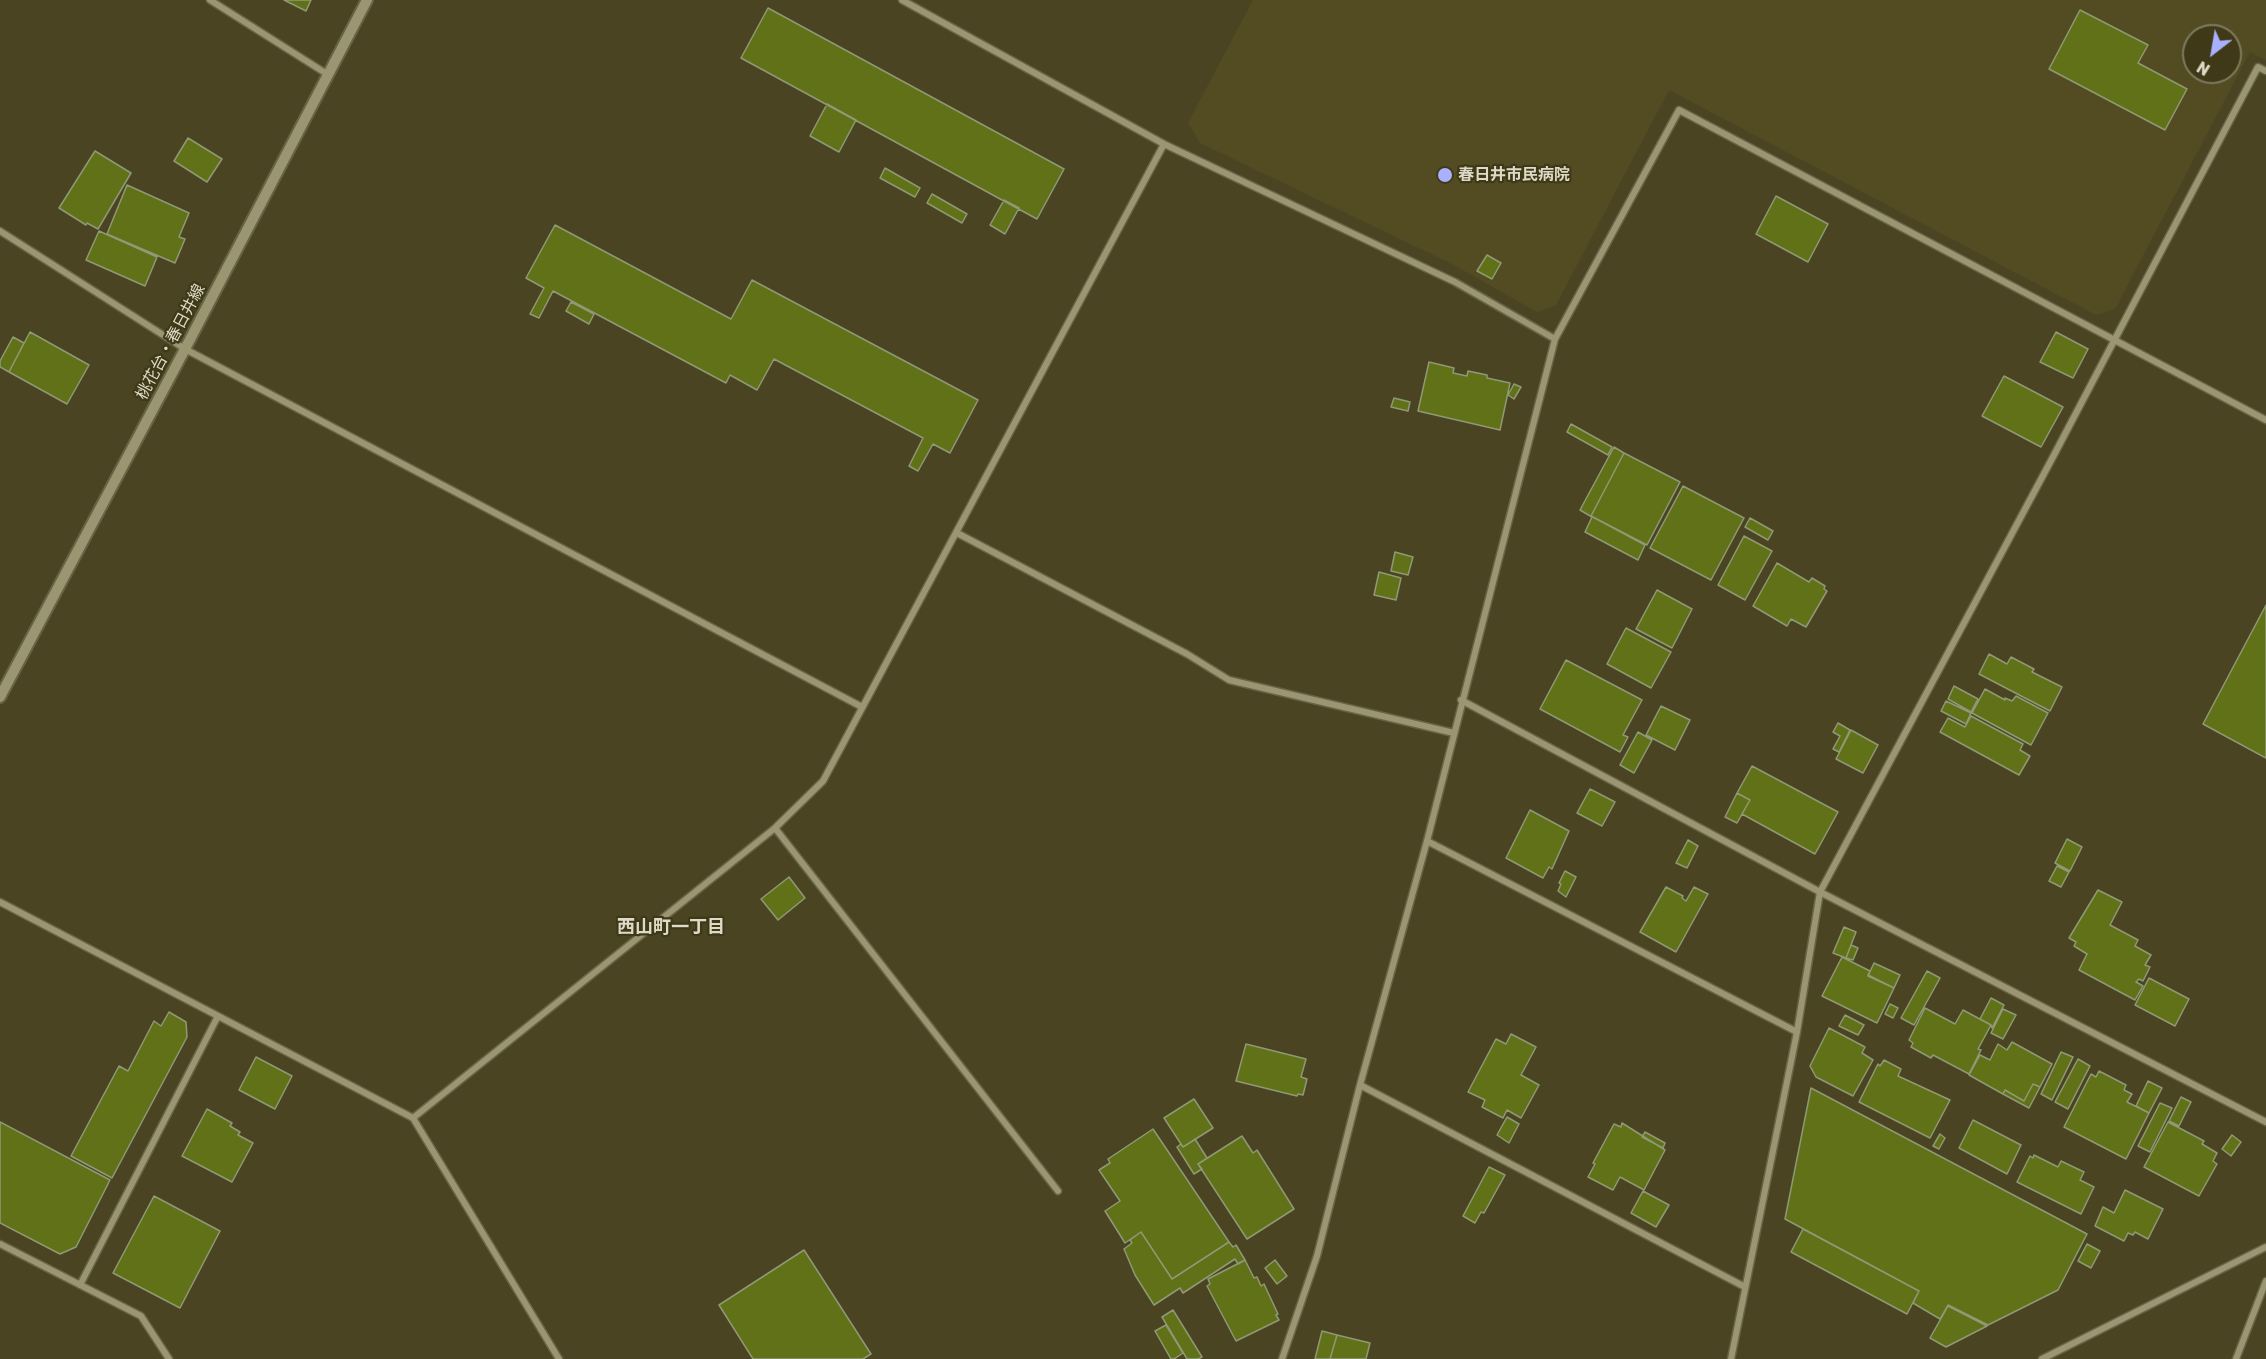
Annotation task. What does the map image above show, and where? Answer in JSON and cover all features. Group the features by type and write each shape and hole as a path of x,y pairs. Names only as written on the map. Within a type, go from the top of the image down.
{"street":[{"path":"210,0 327,74"},
{"name":"桃花台・春日井線","path":"0,697 367,0"},
{"path":"902,0 1164,144 1455,282 1555,339"},
{"path":"1731,1359 1797,1032 1820,892 2258,67 2266,71"},
{"path":"1282,1359 1317,1256 1360,1085 1427,841 1461,700 1555,339 1679,110 2266,420"},
{"path":"413,1118 775,828 823,781 1164,144"},
{"path":"0,231 185,349 862,707"},
{"path":"957,533 1187,654 1229,680 1454,733"},
{"path":"1461,700 1820,892 2266,1122"},
{"path":"775,828 1058,1191"},
{"path":"1427,841 1797,1032"},
{"path":"0,902 413,1118 560,1359"},
{"path":"80,1285 218,1016"},
{"path":"1360,1085 1745,1287"},
{"path":"0,1244 141,1316 169,1359"},
{"path":"2042,1359 2266,1247"},
{"path":"2236,1359 2266,1281"}],"shaded area":[{"name":"春日井市民病院","path":"1253,0 2266,0 2266,60 2250,52 2242,67 2242,24 2182,24 2182,84 2233,84 2115,309 2096,315 1669,90 1556,305 1537,312 1452,264 1200,143 1188,123"}],"building":[{"path":"284,0 311,0 306,11"},
{"path":"768,8 1064,169 1037,219 741,58"},
{"path":"2080,10 2148,45 2138,63 2187,89 2165,130 2049,69"},
{"path":"827,104 856,120 839,152 810,136"},
{"path":"188,138 222,159 207,182 174,161"},
{"path":"95,151 131,173 98,229 87,223 86,225 59,208"},
{"path":"885,168 920,188 915,197 880,178"},
{"path":"127,185 189,213 179,237 185,239 175,263 107,234"},
{"path":"932,194 967,214 962,223 927,203"},
{"path":"1776,196 1828,224 1808,262 1756,234"},
{"path":"1004,200 1019,208 1005,234 990,225"},
{"path":"555,225 731,319 752,280 978,400 950,453 933,444 918,471 909,466 923,438 774,359 757,390 730,375 726,383 553,291 539,318 530,314 544,288 526,278"},
{"path":"99,231 157,257 145,286 86,260"},
{"path":"1487,255 1501,263 1492,279 1477,271"},
{"path":"571,302 594,314 589,324 566,311"},
{"path":"30,332 89,365 67,404 9,372"},
{"path":"2056,332 2088,349 2073,378 2040,362"},
{"path":"13,337 24,343 9,372 0,367 0,361"},
{"path":"1429,362 1454,368 1453,373 1467,376 1468,371 1510,383 1500,430 1418,411"},
{"path":"2004,376 2063,407 2041,447 1982,416"},
{"path":"1514,384 1521,387 1514,399 1508,395"},
{"path":"1394,398 1410,402 1408,411 1391,407"},
{"path":"1571,424 1612,447 1608,455 1567,432"},
{"path":"1614,447 1624,453 1591,516 1645,545 1638,560 1585,532 1592,517 1580,510"},
{"path":"1624,453 1680,482 1647,545 1591,516"},
{"path":"1683,486 1744,518 1711,580 1650,548"},
{"path":"1750,518 1773,531 1768,540 1745,527"},
{"path":"1744,536 1772,551 1745,600 1718,585"},
{"path":"1395,552 1413,557 1408,575 1391,571"},
{"path":"1777,563 1809,582 1812,578 1825,586 1824,589 1827,591 1806,627 1791,619 1787,626 1753,606"},
{"path":"1379,572 1401,578 1396,600 1374,595"},
{"path":"1657,590 1692,609 1672,648 1636,629"},
{"path":"2266,605 2266,758 2203,724"},
{"path":"1626,628 1671,652 1651,688 1607,664"},
{"path":"1989,654 2007,664 2011,657 2034,669 2032,672 2062,687 2050,711 1979,674"},
{"path":"1566,660 1642,700 1623,735 1628,737 1620,752 1540,709"},
{"path":"1954,686 1978,699 1971,712 1948,699"},
{"path":"1985,689 2005,700 2005,698 2012,701 2016,696 2048,713 2031,745 1972,713"},
{"path":"1946,701 1971,713 1966,724 1941,711"},
{"path":"1661,706 1690,720 1675,750 1646,735"},
{"path":"1971,716 2023,744 2020,750 2030,756 2019,775 1940,732 1948,718 1965,727"},
{"path":"1838,723 1850,730 1839,752 1833,749 1840,736 1833,732"},
{"path":"1851,730 1878,745 1863,773 1836,759"},
{"path":"1638,732 1652,740 1634,773 1620,765"},
{"path":"1752,766 1838,812 1815,854 1742,814 1750,800 1737,793"},
{"path":"1590,789 1615,802 1602,826 1577,813"},
{"path":"1737,793 1750,800 1737,823 1725,817"},
{"path":"1530,810 1569,831 1552,869 1549,867 1543,878 1506,858"},
{"path":"2067,839 2082,847 2070,871 2055,863"},
{"path":"1688,840 1698,846 1687,868 1676,863"},
{"path":"2057,866 2069,872 2061,887 2049,881"},
{"path":"1565,871 1576,877 1566,897 1558,891"},
{"path":"789,877 805,898 778,920 761,899"},
{"path":"1666,887 1683,896 1682,898 1686,901 1694,887 1708,894 1676,952 1640,932"},
{"path":"2098,890 2122,902 2110,925 2138,940 2135,946 2151,955 2145,965 2150,967 2143,981 2139,979 2136,982 2143,986 2135,1000 2079,970 2087,954 2074,946 2076,942 2069,938"},
{"path":"1844,927 1856,932 1846,958 1833,953"},
{"path":"1851,945 1858,948 1853,960 1846,958"},
{"path":"1842,957 1870,971 1868,975 1894,988 1877,1023 1822,996"},
{"path":"1874,963 1900,975 1894,988 1868,976"},
{"path":"1927,971 1940,978 1914,1025 1901,1018"},
{"path":"2149,978 2189,999 2175,1026 2135,1005"},
{"path":"1991,998 2004,1005 1992,1028 1980,1019"},
{"path":"1890,1004 1898,1008 1893,1018 1885,1014"},
{"path":"1925,1008 1955,1024 1963,1010 1991,1025 1978,1049 1981,1050 1969,1074 1933,1055 1931,1058 1911,1047 1913,1043 1909,1040"},
{"path":"2003,1009 2016,1015 2003,1039 1991,1033"},
{"path":"169,1012 186,1022 187,1037 112,1178 71,1156 119,1066 128,1071 154,1021 161,1026"},
{"path":"1845,1015 1864,1025 1858,1035 1839,1026"},
{"path":"1829,1028 1865,1047 1862,1053 1873,1060 1853,1096 1816,1077 1810,1066"},
{"path":"1511,1034 1536,1047 1521,1075 1539,1085 1521,1118 1507,1110 1503,1118 1482,1107 1485,1100 1468,1092 1496,1039 1506,1044"},
{"path":"2012,1042 2052,1064 2040,1087 2033,1084 2024,1101 2005,1090 2003,1094 1969,1075 1980,1055 1990,1060 1998,1044 2007,1050"},
{"path":"1246,1044 1306,1059 1301,1077 1307,1079 1303,1095 1298,1094 1297,1096 1236,1081"},
{"path":"2061,1052 2073,1057 2052,1100 2041,1094"},
{"path":"256,1057 292,1076 275,1109 239,1090"},
{"path":"2078,1059 2090,1066 2068,1109 2055,1102"},
{"path":"1884,1060 1901,1069 1898,1076 1950,1100 1930,1138 1859,1102 1878,1064 1880,1066"},
{"path":"2099,1071 2126,1085 2124,1090 2132,1094 2127,1102 2149,1113 2126,1159 2064,1127 2091,1074 2096,1077"},
{"path":"2148,1081 2162,1088 2149,1113 2136,1106"},
{"path":"2033,1084 2040,1087 2029,1108 2003,1094 2005,1090 2024,1101"},
{"path":"1811,1088 2087,1234 2058,1290 1988,1325 1948,1305 1940,1319 1913,1303 1919,1291 1785,1219"},
{"path":"2181,1097 2191,1102 2179,1126 2169,1121"},
{"path":"1194,1099 1213,1128 1183,1147 1164,1118"},
{"path":"2160,1103 2172,1108 2150,1152 2138,1146"},
{"path":"207,1109 232,1123 230,1126 240,1132 238,1135 253,1143 232,1182 182,1156"},
{"path":"1507,1117 1519,1124 1509,1143 1497,1135"},
{"path":"1973,1120 2021,1145 2007,1174 1959,1148"},
{"path":"0,1122 110,1180 76,1247 60,1254 0,1223"},
{"path":"2168,1122 2204,1141 2202,1144 2217,1153 2213,1161 2217,1164 2199,1196 2144,1167"},
{"path":"1622,1123 1665,1150 1644,1190 1620,1177 1613,1190 1588,1177 1614,1124 1621,1127"},
{"path":"1153,1129 1229,1242 1172,1279 1141,1232 1125,1243 1105,1211 1120,1201 1099,1170 1110,1163 1108,1159"},
{"path":"1645,1132 1665,1143 1663,1148 1642,1137"},
{"path":"1940,1134 1945,1138 1939,1149 1933,1146"},
{"path":"2232,1135 2241,1142 2231,1156 2222,1149"},
{"path":"1242,1136 1253,1153 1257,1150 1294,1209 1247,1239 1198,1164"},
{"path":"1195,1139 1207,1158 1198,1164 1202,1169 1194,1174 1177,1147 1181,1144 1183,1147"},
{"path":"2034,1155 2058,1167 2061,1161 2084,1172 2080,1180 2094,1187 2081,1214 2017,1182 2030,1156 2033,1158"},
{"path":"1489,1167 1505,1175 1484,1213 1481,1212 1475,1223 1463,1216"},
{"path":"2125,1190 2163,1209 2148,1239 2135,1232 2133,1235 2128,1233 2124,1241 2095,1226 2103,1207 2114,1213"},
{"path":"1643,1191 1669,1205 1656,1227 1631,1213"},
{"path":"154,1196 220,1231 180,1308 113,1273"},
{"path":"1803,1229 1919,1291 1907,1314 1791,1252"},
{"path":"1141,1232 1172,1279 1229,1242 1233,1247 1236,1245 1245,1260 1238,1264 1235,1259 1183,1293 1180,1288 1154,1305 1135,1275 1124,1249 1132,1243 1130,1240"},
{"path":"2087,1244 2100,1251 2091,1268 2078,1261"},
{"path":"804,1250 871,1354 863,1359 753,1359 719,1305"},
{"path":"1245,1260 1254,1278 1257,1277 1261,1286 1264,1284 1279,1320 1236,1341 1207,1286 1210,1284 1208,1279"},
{"path":"1275,1260 1287,1276 1277,1284 1265,1268"},
{"path":"1948,1306 1987,1326 1946,1347 1930,1338"},
{"path":"1173,1310 1202,1357 1187,1359 1162,1317"},
{"path":"1166,1325 1183,1353 1174,1359 1171,1359 1155,1331"},
{"path":"1322,1331 1337,1335 1330,1359 1315,1359"},
{"path":"1337,1335 1370,1343 1366,1359 1330,1359"}],"place":[{"name":"春日井市民病院","path":"1445,175"}],"district":[{"name":"西山町一丁目","path":"671,928"}]}
